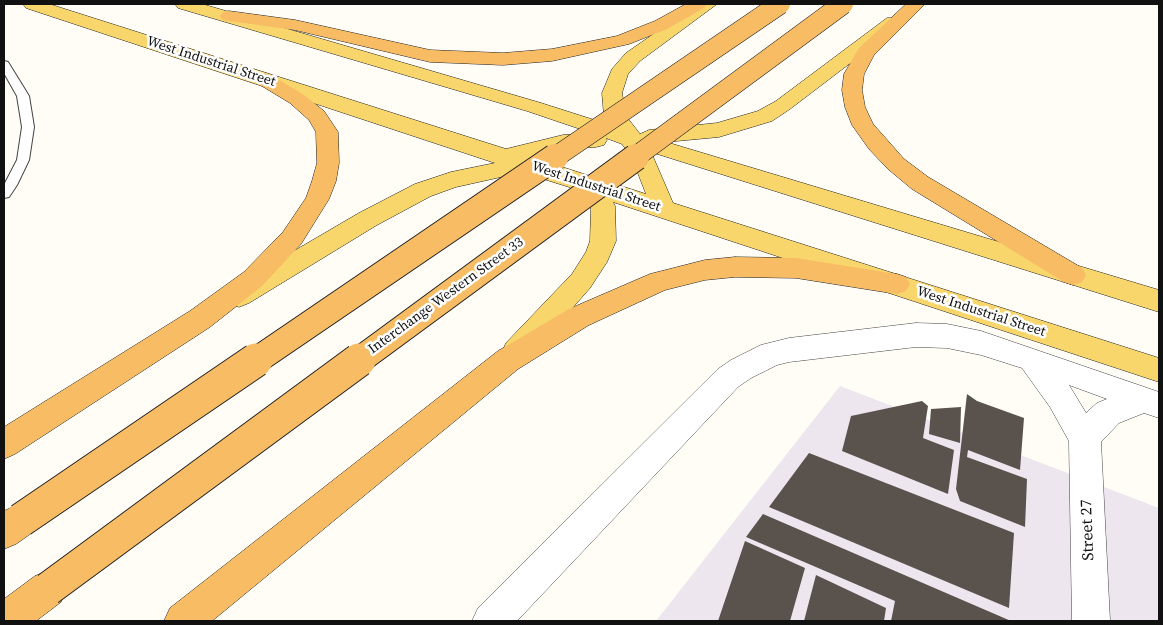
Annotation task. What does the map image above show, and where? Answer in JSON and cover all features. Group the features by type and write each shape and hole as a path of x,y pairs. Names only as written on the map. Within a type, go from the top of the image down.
{"highway":[{"path":"229,16 295,25 430,56 503,59 552,55 615,42 661,25 698,4"},
{"path":"13,526 780,4"},
{"name":"Interchange Western Street 33","path":"6,621 843,4"},
{"path":"911,8 866,52 854,74 854,98 863,126 896,164 920,183 1073,275"},
{"path":"4,444 200,319 254,279 275,259 306,218 324,181 328,163 326,132 317,116 297,99 264,79"},
{"path":"183,621 508,360 579,317 659,281 705,270 745,266 796,268 897,284"}],"main road":[{"name":"West Industrial Street","path":"32,4 1159,370"},
{"path":"184,4 534,107 628,138 1159,301"},
{"path":"664,209 643,158 615,116 612,93 619,73 641,50 708,4"},
{"path":"505,157 563,142 720,130 765,116 783,105 911,8"},
{"path":"508,360 582,282 598,255 603,241 603,206 571,178 563,142 534,107"},
{"path":"200,319 368,219 423,190 451,180 510,167 571,178 643,158 686,155"}],"street":[{"path":"491,621 728,378 755,361 789,350 931,335 964,338 1032,359 1151,402"},
{"name":"Street 27","path":"1032,359 1061,398 1084,439 1091,621"},
{"path":"1084,439 1108,413 1151,402"}],"lane":[{"path":"4,64 23,96 28,127 23,160 13,182 4,194"}],"shaded area":[{"path":"840,386 1159,508 1159,621 656,621"}],"building":[{"path":"967,394 977,401 1024,418 1020,470 968,450 967,457 1027,479 1025,527 960,501 956,489"},
{"path":"922,401 928,406 923,438 954,450 948,494 842,451 851,416"},
{"path":"961,407 960,443 929,434 931,409"},
{"path":"809,453 1014,533 1009,608 769,507"},
{"path":"763,514 1011,621 891,621 895,601 746,537"},
{"path":"745,541 805,568 790,621 718,621"},
{"path":"816,575 886,608 884,621 804,621"}]}
